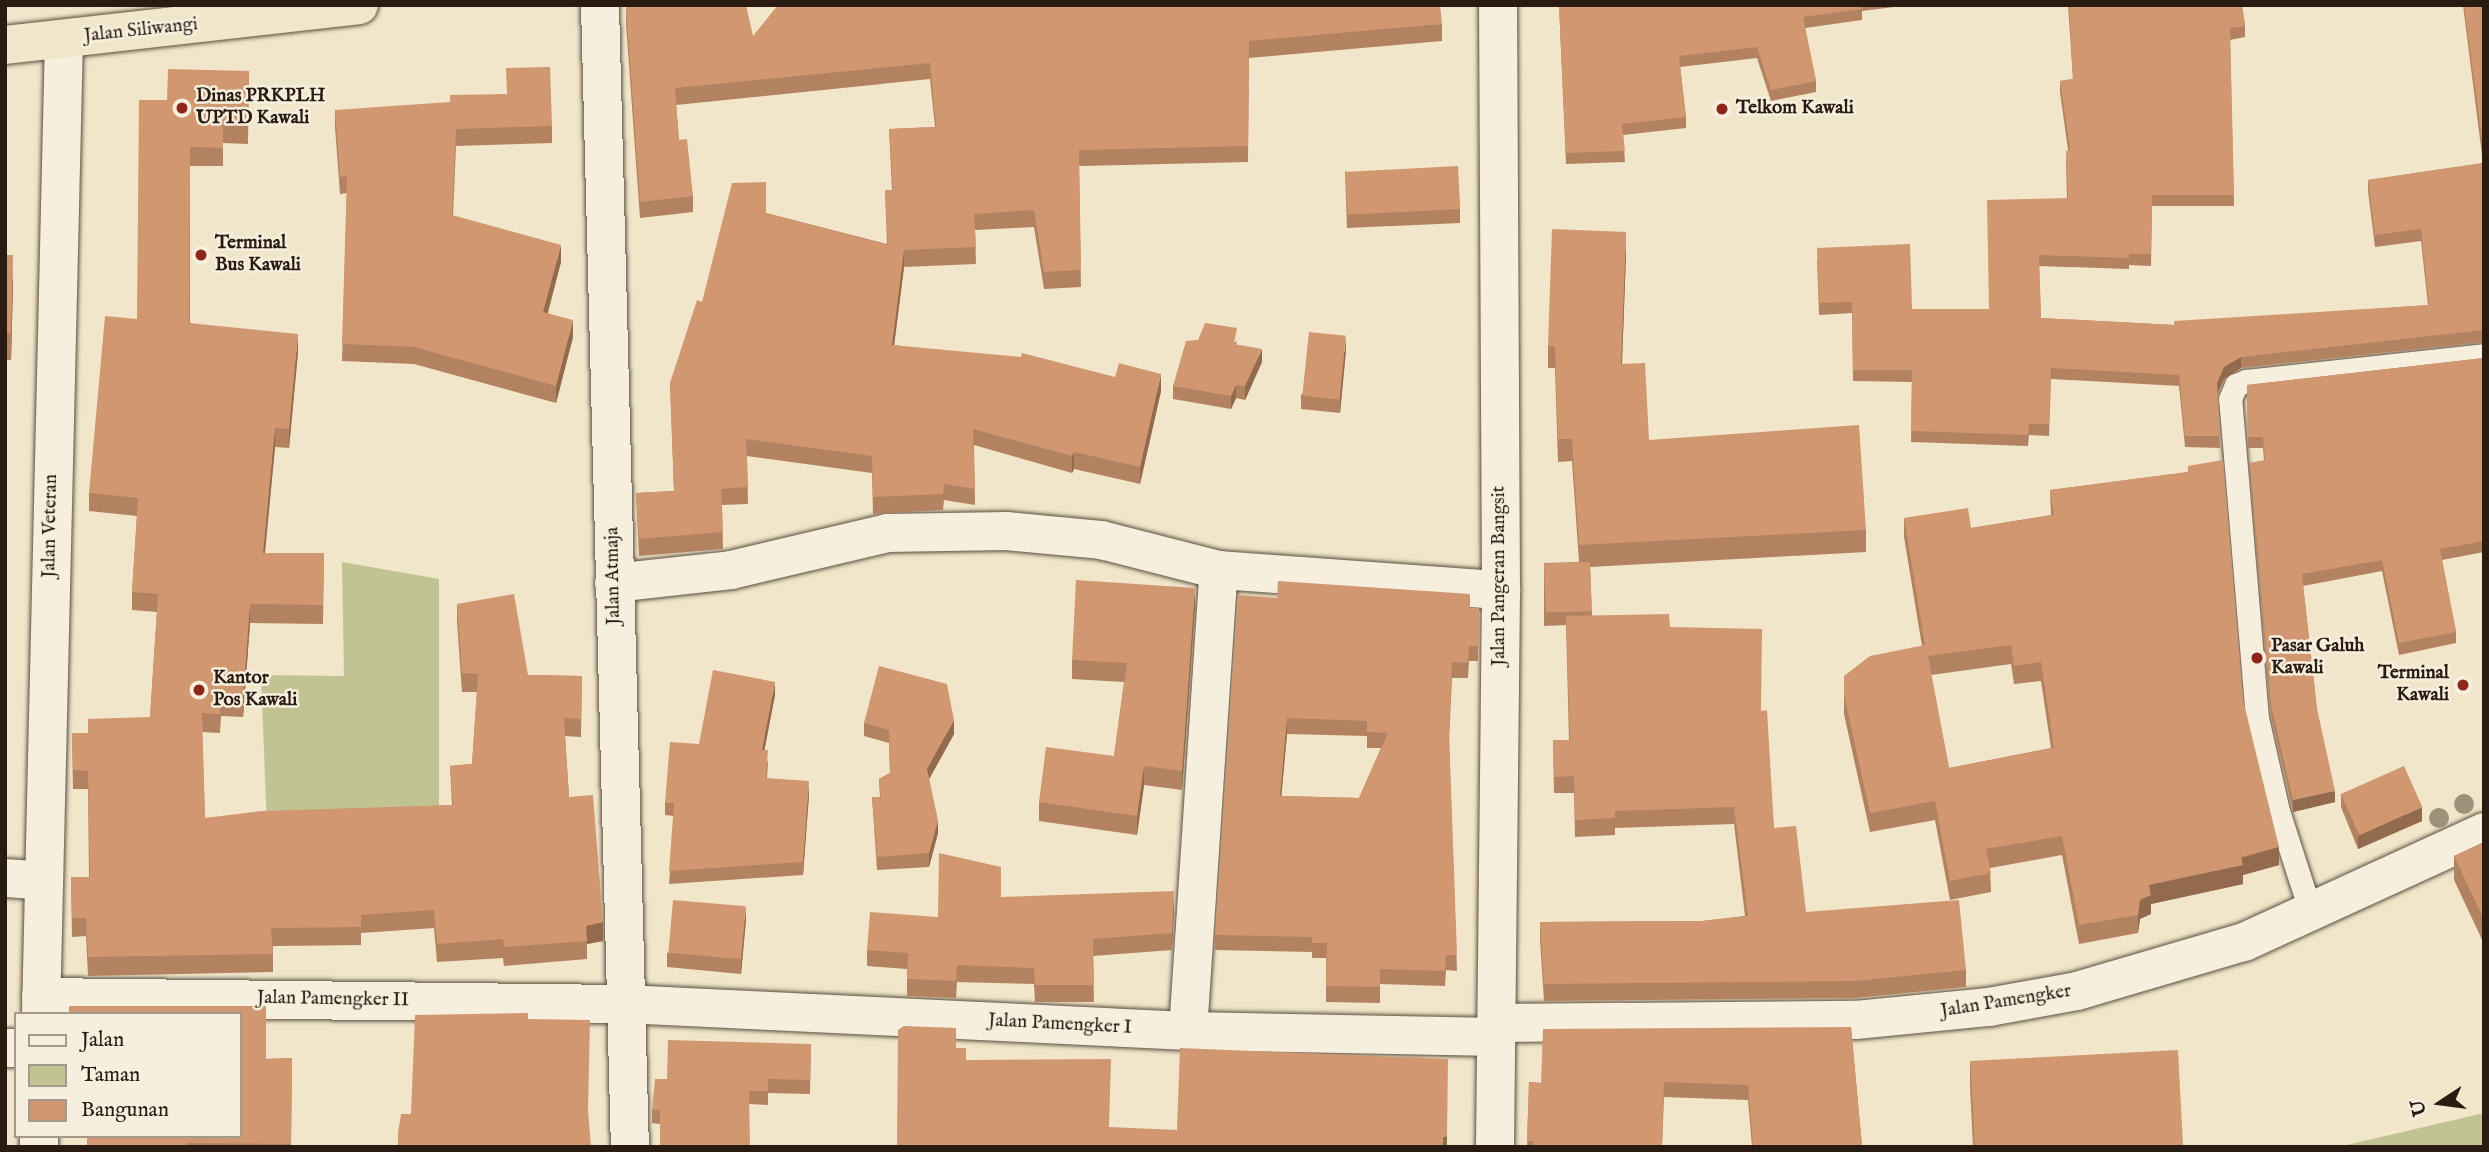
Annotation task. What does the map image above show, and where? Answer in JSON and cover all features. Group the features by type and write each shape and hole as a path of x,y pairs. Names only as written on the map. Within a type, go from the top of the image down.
{"highway":[{"name":"Jalan Siliwangi","path":"5,45 359,5"}],"street":[{"name":"Jalan Atmaja","path":"600,5 629,1147"},
{"name":"Jalan Pangeran Bangsit","path":"1495,1147 1501,590 1498,5"},
{"name":"Jalan Veteran","path":"41,1005 64,39"},
{"path":"614,583 731,570 887,533 1006,531 1101,540 1219,570 1501,590"},
{"path":"1188,1031 1219,570"},
{"name":"Jalan Pamengker","path":"1497,1030 1856,1020 1989,1007 2157,971 2244,942 2484,832"},
{"path":"5,878 44,881"},
{"name":"Jalan Pamengker I","path":"624,1004 1188,1031 1497,1030"},
{"name":"Jalan Pamengker II","path":"41,1005 624,1004"}],"lane":[{"path":"2311,913 2277,811 2257,718 2230,399 2236,385 2246,381 2484,355"}],"green space":[{"path":"342,562 439,579 439,820 267,828 261,675 344,676"},
{"path":"2484,1113 2484,1147 2338,1147"}],"building":[{"path":"746,5 753,36 778,5 1440,5 1442,24 1249,41 1248,146 1079,150 1081,270 1044,272 1034,210 974,214 976,247 904,250 892,345 1021,357 1022,353 1115,377 1119,363 1161,374 1140,467 1074,452 1072,456 973,429 975,489 944,484 943,494 873,497 872,456 746,439 748,487 721,489 723,532 639,539 636,493 674,491 670,383 697,300 702,302 732,183 766,182 766,213 888,245 885,190 893,190 889,129 936,127 930,63 675,88 679,140 687,139 693,196 640,202 626,7"},
{"path":"1559,5 1861,5 1862,9 1803,17 1816,81 1771,90 1757,47 1679,56 1686,117 1622,124 1625,151 1566,153"},
{"path":"2069,5 2242,5 2245,26 2230,28 2234,195 2152,195 2151,254 2129,254 2129,258 2039,255 2041,318 2174,325 2174,321 2429,305 2421,229 2375,235 2368,180 2484,163 2484,330 2241,357 2224,367 2217,383 2220,436 2185,436 2179,375 2051,368 2049,424 2029,424 2028,435 1911,431 1912,370 1853,370 1852,302 1819,303 1817,248 1910,244 1912,309 1989,309 1987,200 2068,198 2066,151 2070,150 2060,81 2073,79"},
{"path":"2464,5 2484,5 2484,155"},
{"path":"550,67 552,126 456,129 452,215 561,245 543,312 573,320 556,386 414,347 342,344 347,176 340,177 335,110 450,102 450,95 507,94 506,68"},
{"path":"168,69 249,71 248,126 223,125 223,148 190,147 189,323 298,334 289,429 275,428 263,553 324,553 323,605 250,604 243,699 221,697 220,714 202,713 205,818 262,811 453,805 450,766 472,764 478,674 462,673 457,604 514,594 528,675 582,676 581,719 564,718 569,797 593,795 603,922 586,926 587,941 504,947 503,939 437,944 434,910 361,915 361,927 271,928 273,954 88,957 86,918 72,918 71,877 90,877 88,771 73,770 72,733 88,733 88,719 150,717 158,594 132,592 138,498 89,493 105,316 137,319 139,100 167,100"},
{"path":"1458,166 1460,209 1347,215 1345,172"},
{"path":"1552,229 1626,232 1621,364 1645,363 1649,440 1859,425 1866,530 1579,545 1572,439 1558,439 1555,346 1548,346"},
{"path":"5,255 13,255 11,333 5,333"},
{"path":"1205,323 1237,328 1234,344 1262,349 1245,386 1236,385 1231,396 1173,386 1186,341 1198,340"},
{"path":"1309,332 1346,336 1339,400 1302,396"},
{"path":"2484,358 2484,541 2440,549 2456,632 2399,643 2382,560 2302,574 2317,709 2335,791 2293,800 2271,705 2250,463 2265,460 2263,437 2248,437 2247,385"},
{"path":"2223,460 2243,700 2279,847 2241,857 2243,865 2149,885 2151,895 2140,900 2138,915 2079,925 2062,836 1986,849 1991,873 1950,881 1935,801 1870,813 1844,695 1844,676 1870,656 1925,645 1904,518 1968,508 1971,528 2054,515 2050,490 2189,472 2188,466","holes":["2011,645 2014,666 2041,662 2054,748 1949,768 1928,656"]},
{"path":"1590,562 1592,611 1546,613 1544,564"},
{"path":"1076,580 1195,588 1182,771 1144,766 1137,816 1039,802 1046,747 1114,756 1127,663 1072,660"},
{"path":"1278,581 1470,594 1470,608 1479,608 1478,646 1469,646 1468,663 1452,662 1449,733 1457,955 1446,955 1445,971 1380,969 1380,987 1326,986 1327,943 1312,943 1312,937 1215,935 1238,595 1277,598","holes":["1287,718 1367,721 1367,732 1388,733 1359,798 1280,796"]},
{"path":"1669,614 1670,627 1762,629 1761,711 1767,710 1774,828 1796,826 1806,912 1959,900 1966,970 1855,981 1544,984 1540,922 1702,921 1748,916 1734,807 1615,811 1615,818 1575,820 1574,776 1554,777 1553,740 1570,740 1566,616"},
{"path":"879,666 947,684 954,720 927,769 938,820 929,853 877,857 872,797 881,797 879,779 890,773 889,730 864,723"},
{"path":"713,670 775,682 762,750 768,750 766,778 809,781 803,862 669,871 674,803 665,803 670,742 699,744"},
{"path":"2404,766 2422,807 2359,835 2341,794"},
{"path":"2484,842 2484,920 2454,856"},
{"path":"939,853 1001,867 1001,897 1174,891 1172,933 1093,939 1094,985 1035,985 1034,968 957,965 956,981 907,979 908,953 867,950 870,912 938,917"},
{"path":"673,900 746,906 741,959 668,953"},
{"path":"69,1006 266,1006 266,1059 292,1058 291,1144 187,1143 187,1147 87,1147 87,1138 242,1138 242,1012 69,1012"},
{"path":"528,1013 528,1019 590,1020 588,1110 591,1147 398,1147 401,1114 411,1114 415,1015"},
{"path":"904,1026 956,1028 956,1048 966,1048 966,1060 1111,1059 1109,1127 1177,1130 1180,1048 1448,1059 1447,1136 1443,1137 1442,1147 897,1147 898,1030"},
{"path":"1851,1027 1862,1145 1753,1147 1748,1085 1664,1082 1662,1146 1533,1147 1533,1141 1527,1141 1529,1082 1541,1083 1543,1029"},
{"path":"668,1040 811,1044 810,1080 768,1079 768,1091 749,1091 750,1147 660,1147 660,1110 652,1110 655,1079 667,1079"},
{"path":"2178,1050 2183,1147 1975,1147 1970,1061"}],"place":[{"name":"Dinas PRKPLH UPTD Kawali","path":"182,108"},
{"name":"Telkom Kawali","path":"1722,109"},
{"name":"Terminal Bus Kawali","path":"201,255"},
{"name":"Pasar Galuh Kawali","path":"2257,658"},
{"name":"Terminal Kawali","path":"2463,685"},
{"name":"Kantor Pos Kawali","path":"199,690"}]}
